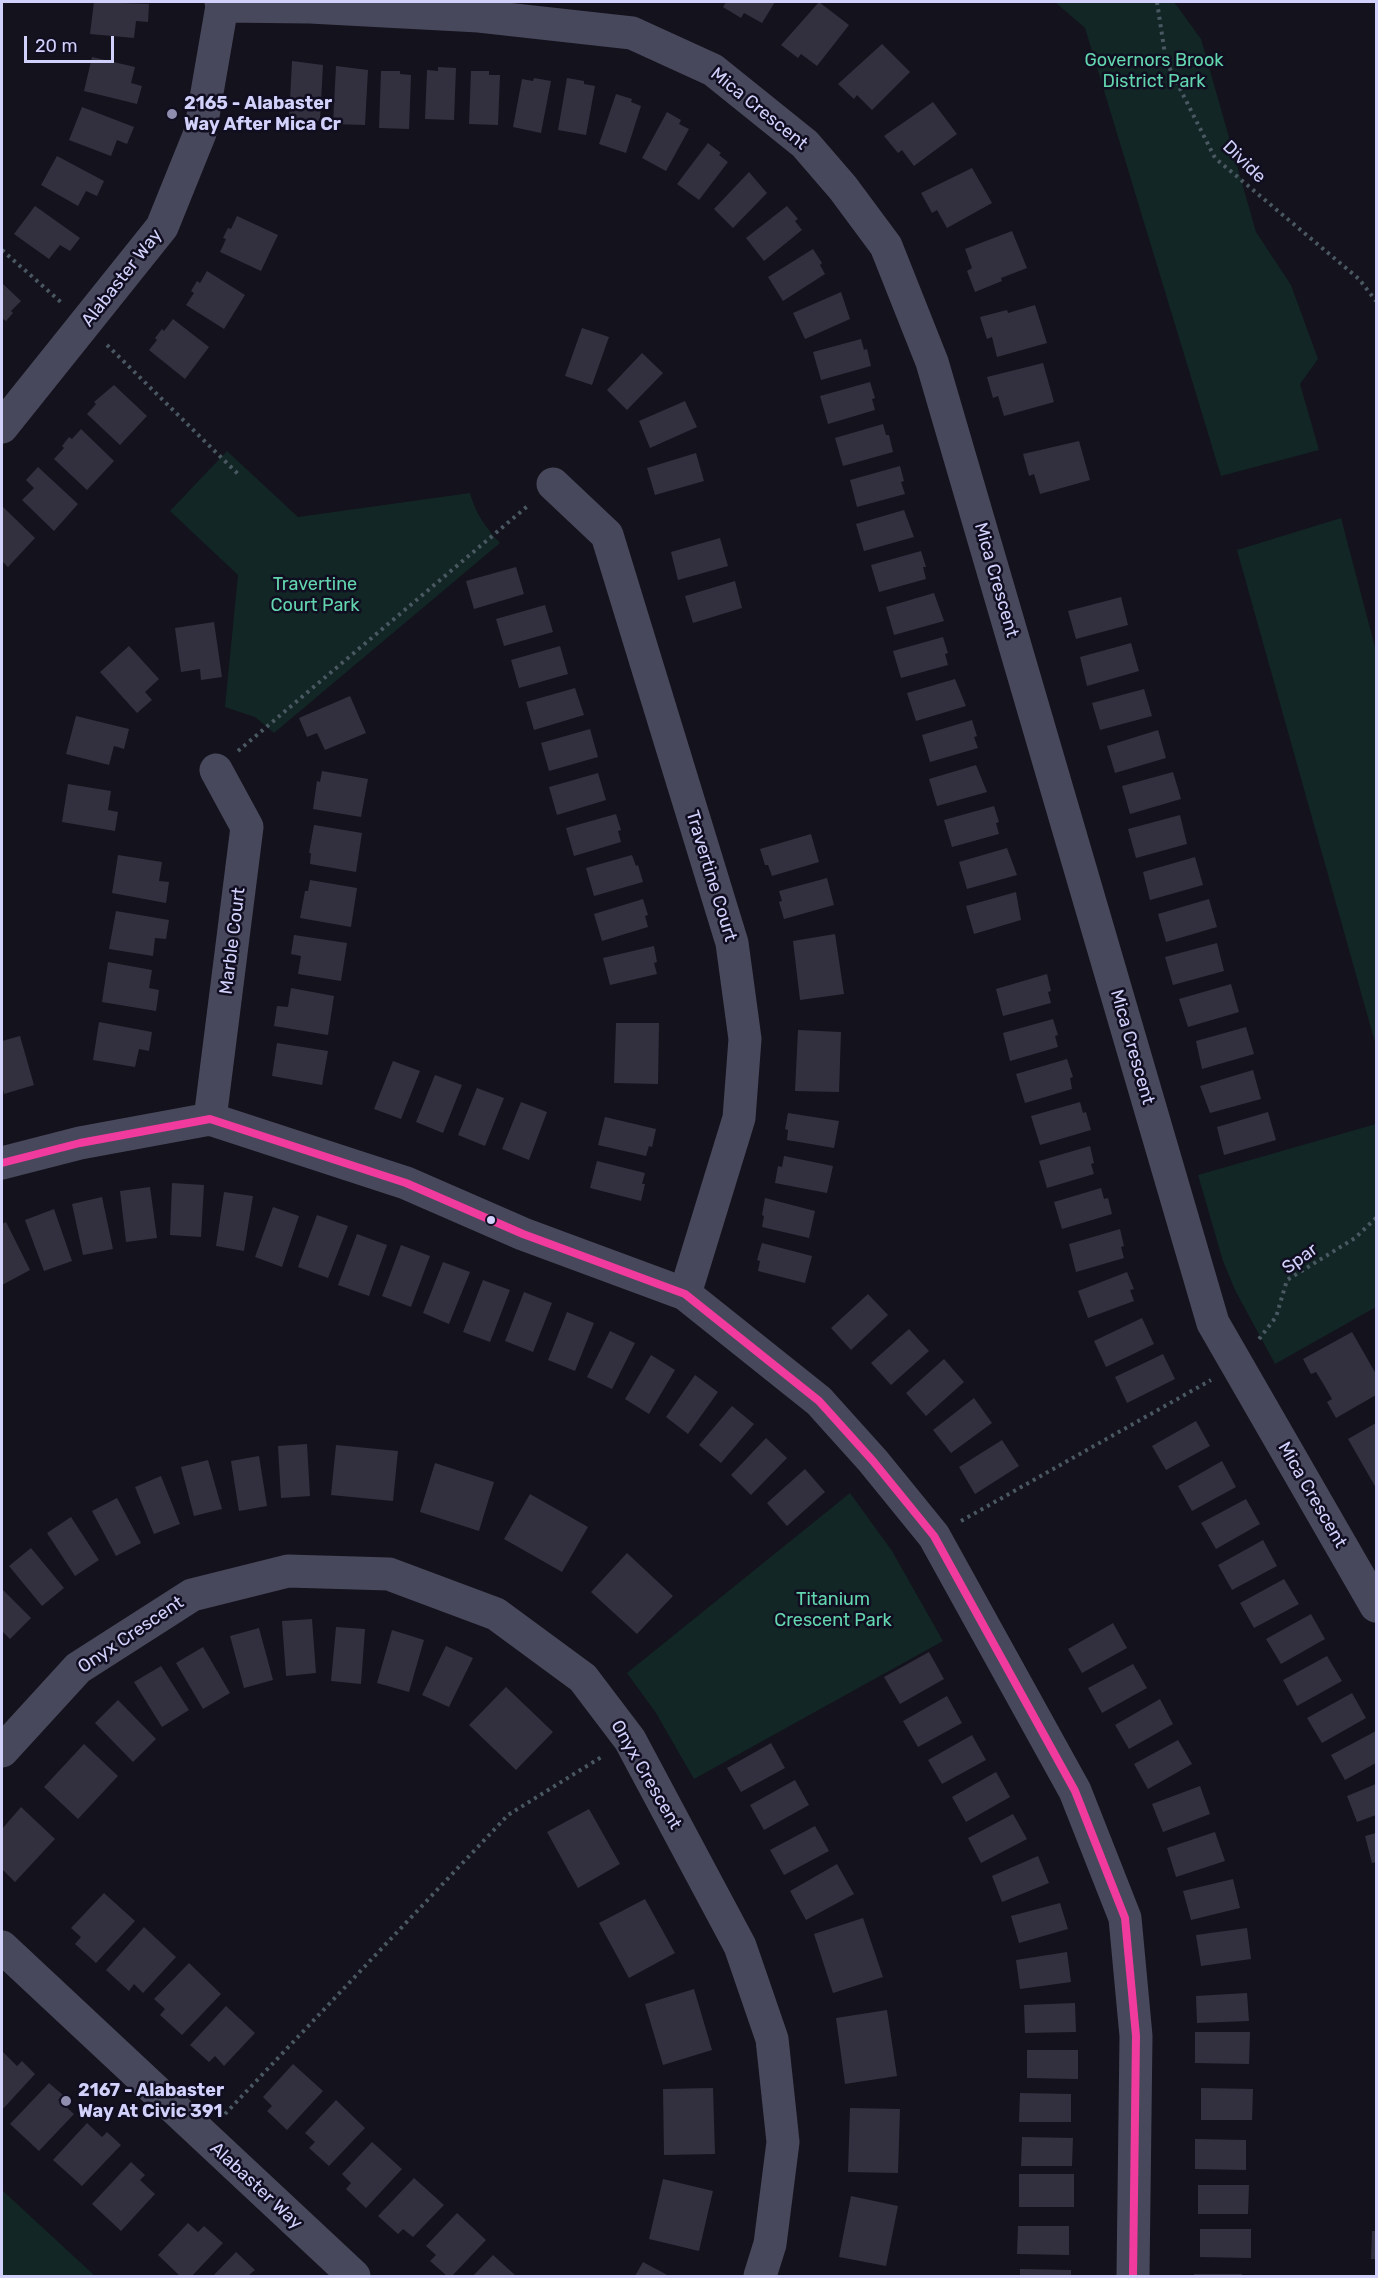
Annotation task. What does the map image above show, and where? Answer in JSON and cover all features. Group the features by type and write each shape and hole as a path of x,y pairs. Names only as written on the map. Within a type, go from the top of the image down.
{"street":[{"name":"Alabaster Way","path":"2,427 162,227 200,133 222,4"},
{"name":"Mica Crescent","path":"222,4 479,16 632,33 713,70 805,144 850,198 885,246 932,362 1213,1323 1377,1606"},
{"name":"Travertine Court","path":"553,484 607,535 732,943 745,1039 739,1118 685,1294"},
{"name":"Marble Court","path":"210,1119 247,827 216,770"},
{"path":"2,1163 80,1143 210,1119 406,1183 523,1234 685,1294 819,1401 873,1461 934,1536 1075,1791 1125,1918 1136,2036 1132,2277"},
{"name":"Onyx Crescent","path":"2,1751 78,1668 192,1595 288,1570 389,1574 495,1614 583,1678 630,1740 740,1946 772,2039 783,2142 771,2244 760,2277"},
{"name":"Alabaster Way","path":"2,1947 354,2277"}],"path":[{"name":"Divide","path":"1157,2 1166,61 1215,158 1359,279 1377,301"},
{"path":"2,250 86,324 238,474"},
{"path":"216,770 553,484"},
{"name":"Spar","path":"1238,1365 1276,1317 1287,1280 1355,1239 1377,1218"},
{"path":"934,1536 1238,1365"},
{"path":"204,2137 508,1815 630,1740"}],"green space":[{"name":"Governors Brook District Park","path":"1055,2 1174,2 1201,39 1256,232 1291,285 1318,359 1300,384 1319,450 1221,476 1085,28"},
{"name":"Travertine Court Park","path":"227,451 298,517 470,493 482,520 500,543 274,733 255,717 225,707 238,575 170,511"},
{"path":"1341,518 1376,651 1376,1046 1237,550"},
{"path":"1376,1124 1376,1307 1275,1364 1235,1290 1223,1261 1198,1175"},
{"name":"Titanium Crescent Park","path":"850,1493 892,1551 943,1641 694,1779 656,1713 627,1673"},
{"path":"2,2190 95,2276 2,2276"}],"building":[{"path":"94,2 149,4 148,22 136,21 134,38 90,34"},
{"path":"726,2 775,2 762,23 744,13 741,18 723,7"},
{"path":"819,2 849,25 817,66 801,54 798,58 781,45"},
{"path":"882,44 910,72 872,110 857,95 854,99 838,84"},
{"path":"92,57 135,67 131,83 142,86 137,104 84,91"},
{"path":"292,61 323,65 320,121 289,120"},
{"path":"336,66 368,70 365,125 333,124"},
{"path":"438,67 456,68 454,120 425,119 427,70 438,71"},
{"path":"381,71 400,71 400,74 411,75 409,129 379,128"},
{"path":"471,71 489,71 489,75 500,75 498,125 469,124"},
{"path":"534,78 551,81 541,133 513,127 522,79 533,81"},
{"path":"567,78 595,86 586,135 558,130"},
{"path":"616,94 632,99 631,102 641,106 626,153 599,144"},
{"path":"933,102 957,134 914,166 902,150 898,153 884,136"},
{"path":"82,107 134,127 127,144 117,140 111,156 69,140"},
{"path":"667,112 681,120 679,124 689,129 666,171 642,158"},
{"path":"708,143 728,162 699,200 677,184"},
{"path":"57,156 104,181 97,196 86,191 78,206 41,185"},
{"path":"972,168 992,203 947,228 937,210 932,213 921,193"},
{"path":"749,172 767,193 733,228 714,209"},
{"path":"35,206 80,238 70,251 60,245 49,259 14,234"},
{"path":"787,206 798,219 795,221 802,230 764,261 746,238"},
{"path":"237,216 278,235 261,271 220,252 226,239 223,238 228,228 231,229"},
{"path":"1012,231 1027,268 1001,278 1002,281 975,292 967,271 972,268 965,249"},
{"path":"813,249 822,263 820,265 825,274 783,301 768,277"},
{"path":"207,271 245,295 224,329 186,305 194,293 191,291 197,281 200,283"},
{"path":"2,283 21,301 11,311 13,313 6,321 3,319 2,321"},
{"path":"841,292 850,319 805,339 793,313"},
{"path":"1035,305 1047,343 997,357 992,337 987,339 980,317 1007,310 1008,313"},
{"path":"173,319 209,347 185,379 149,350 157,340 155,338"},
{"path":"582,328 609,337 592,385 565,376"},
{"path":"861,339 864,350 867,349 871,366 821,380 813,352"},
{"path":"642,353 663,373 627,410 607,390"},
{"path":"1043,363 1054,402 1004,416 998,396 993,398 987,377"},
{"path":"870,382 875,398 872,399 875,410 828,424 820,396"},
{"path":"114,385 147,416 120,445 87,414 96,404 94,402"},
{"path":"685,401 697,427 650,448 639,421"},
{"path":"883,424 886,435 889,435 893,452 843,466 835,438"},
{"path":"81,429 114,461 87,490 54,459 64,448 62,446 69,437 72,439"},
{"path":"1079,441 1090,480 1040,494 1034,474 1029,476 1023,454"},
{"path":"696,453 704,481 655,495 647,468"},
{"path":"900,466 904,481 901,482 905,494 857,507 850,480"},
{"path":"38,467 78,504 54,531 22,500 34,488 26,480"},
{"path":"2,506 35,538 8,567 2,561"},
{"path":"904,510 914,537 864,551 856,524"},
{"path":"720,538 728,566 678,580 671,552"},
{"path":"921,551 926,567 923,567 926,579 879,592 871,565"},
{"path":"516,567 524,594 474,609 466,581"},
{"path":"735,581 742,608 693,623 685,596"},
{"path":"934,593 944,621 894,635 886,607"},
{"path":"1121,597 1128,625 1076,639 1068,611"},
{"path":"545,605 553,632 504,646 496,619"},
{"path":"214,622 222,677 201,680 200,669 181,672 175,628"},
{"path":"943,637 948,653 945,654 948,665 901,678 893,651"},
{"path":"1131,643 1139,671 1087,686 1080,657"},
{"path":"129,646 159,679 145,692 152,700 137,713 100,672"},
{"path":"560,646 568,674 519,688 511,660"},
{"path":"955,679 966,706 916,721 907,693"},
{"path":"575,688 584,715 534,730 526,702"},
{"path":"1144,689 1152,716 1100,730 1092,703"},
{"path":"350,696 366,733 325,750 317,733 307,737 299,718"},
{"path":"76,716 129,729 124,749 114,746 109,765 66,754"},
{"path":"972,720 978,748 930,762 922,735"},
{"path":"590,729 598,757 549,771 541,743"},
{"path":"1158,730 1166,758 1115,773 1107,746"},
{"path":"976,765 987,792 937,806 929,779"},
{"path":"322,771 368,779 361,817 313,809 317,781 320,782"},
{"path":"1173,772 1181,799 1130,814 1122,786"},
{"path":"598,773 606,800 557,815 549,787"},
{"path":"68,784 111,791 108,810 118,812 115,831 62,822"},
{"path":"994,806 999,822 996,823 999,834 952,847 944,820"},
{"path":"616,814 621,830 618,831 621,842 574,856 566,828"},
{"path":"1180,815 1187,844 1136,858 1128,829"},
{"path":"314,825 362,833 356,872 310,864 311,853 309,853"},
{"path":"811,834 819,862 772,876 768,865 765,865 760,849"},
{"path":"1007,848 1017,875 967,889 959,862"},
{"path":"118,855 162,862 159,881 169,882 166,903 112,893"},
{"path":"632,855 643,882 594,896 586,868"},
{"path":"1195,857 1203,885 1150,900 1143,872"},
{"path":"827,878 834,905 784,919 779,902 782,901 779,891"},
{"path":"310,880 357,888 351,927 300,918 305,891 308,891"},
{"path":"1016,892 1021,920 974,934 966,906"},
{"path":"643,899 648,915 645,916 648,927 602,941 594,914"},
{"path":"1209,899 1217,927 1166,942 1158,914"},
{"path":"116,911 169,920 166,939 155,938 153,956 109,949"},
{"path":"835,934 844,994 800,1000 793,941"},
{"path":"294,935 347,943 341,981 298,974 301,956 291,954"},
{"path":"1217,943 1224,971 1173,985 1165,957"},
{"path":"654,946 657,962 654,963 657,974 610,985 603,958"},
{"path":"108,962 152,970 149,988 159,990 156,1011 102,1002"},
{"path":"1047,974 1051,1003 1003,1016 996,989"},
{"path":"1231,984 1239,1012 1188,1027 1179,999"},
{"path":"291,988 334,996 328,1035 274,1026 277,1006 288,1007"},
{"path":"1053,1019 1058,1035 1055,1036 1058,1047 1010,1061 1003,1033"},
{"path":"99,1022 152,1032 149,1051 139,1049 135,1067 93,1060"},
{"path":"616,1023 659,1023 658,1084 614,1083"},
{"path":"1246,1027 1254,1054 1202,1069 1196,1041"},
{"path":"798,1030 841,1032 839,1092 795,1091"},
{"path":"20,1036 34,1085 4,1094 2,1041"},
{"path":"277,1043 328,1051 322,1085 272,1076"},
{"path":"1067,1059 1073,1077 1070,1078 1072,1089 1025,1103 1016,1074"},
{"path":"393,1061 420,1071 401,1119 374,1109"},
{"path":"1253,1070 1261,1099 1210,1113 1200,1086"},
{"path":"435,1075 462,1085 443,1133 416,1122"},
{"path":"477,1088 504,1098 485,1146 458,1135"},
{"path":"521,1102 547,1112 529,1160 502,1149"},
{"path":"1080,1102 1083,1113 1086,1112 1091,1130 1040,1145 1031,1116"},
{"path":"1268,1112 1276,1140 1224,1155 1217,1127"},
{"path":"788,1113 839,1121 834,1148 787,1140 788,1130 785,1129"},
{"path":"605,1117 656,1129 652,1147 649,1146 646,1156 598,1145"},
{"path":"1090,1146 1094,1174 1047,1188 1039,1161"},
{"path":"784,1156 833,1166 827,1193 775,1183 778,1166 782,1167"},
{"path":"597,1161 645,1173 641,1201 590,1188"},
{"path":"172,1183 204,1185 201,1237 170,1235"},
{"path":"150,1187 157,1238 126,1242 120,1191"},
{"path":"1101,1188 1104,1199 1108,1198 1112,1214 1062,1229 1054,1202"},
{"path":"224,1192 253,1196 244,1251 216,1246"},
{"path":"102,1197 113,1249 83,1255 72,1204"},
{"path":"765,1198 815,1211 809,1238 762,1227"},
{"path":"273,1207 299,1216 282,1267 255,1257"},
{"path":"54,1209 72,1261 44,1271 25,1220"},
{"path":"317,1215 348,1226 328,1278 298,1267"},
{"path":"6,1222 30,1270 2,1285 2,1224"},
{"path":"1120,1229 1124,1258 1076,1272 1069,1244"},
{"path":"357,1234 387,1245 369,1296 338,1285"},
{"path":"762,1243 812,1256 805,1283 758,1271 760,1261 757,1260"},
{"path":"401,1245 430,1256 411,1307 382,1296"},
{"path":"443,1262 470,1272 449,1324 423,1313"},
{"path":"1127,1272 1134,1289 1130,1290 1134,1301 1088,1318 1078,1291"},
{"path":"483,1280 510,1290 490,1342 463,1332"},
{"path":"524,1292 552,1303 533,1352 505,1341"},
{"path":"868,1294 888,1315 851,1350 831,1328"},
{"path":"567,1312 594,1323 575,1371 548,1360"},
{"path":"1142,1318 1154,1344 1106,1367 1094,1341"},
{"path":"909,1329 929,1351 891,1385 871,1363"},
{"path":"610,1331 635,1343 612,1389 587,1377"},
{"path":"1352,1332 1376,1374 1376,1395 1336,1418 1327,1402 1332,1399 1316,1372 1311,1374 1303,1359"},
{"path":"1163,1354 1175,1379 1127,1403 1115,1377"},
{"path":"651,1355 675,1370 649,1414 625,1399"},
{"path":"944,1359 964,1382 926,1416 906,1393"},
{"path":"695,1375 718,1392 688,1434 666,1417"},
{"path":"974,1398 992,1423 951,1453 933,1430"},
{"path":"732,1406 754,1424 721,1463 699,1445"},
{"path":"1196,1421 1210,1446 1166,1470 1152,1446"},
{"path":"1376,1423 1376,1488 1348,1439"},
{"path":"766,1438 787,1458 751,1495 731,1475"},
{"path":"1002,1440 1019,1466 975,1494 959,1467"},
{"path":"307,1444 310,1496 281,1498 278,1446"},
{"path":"336,1445 398,1451 393,1501 331,1495"},
{"path":"259,1456 267,1506 239,1511 231,1461"},
{"path":"208,1460 222,1509 194,1516 181,1467"},
{"path":"1222,1461 1236,1487 1192,1511 1178,1486"},
{"path":"435,1463 494,1482 479,1531 420,1512"},
{"path":"805,1469 825,1492 787,1526 767,1503"},
{"path":"161,1476 180,1524 154,1534 135,1487"},
{"path":"530,1494 588,1527 562,1572 504,1539"},
{"path":"117,1498 141,1543 116,1556 92,1511"},
{"path":"1246,1499 1260,1524 1216,1549 1201,1523"},
{"path":"71,1517 99,1560 75,1576 47,1533"},
{"path":"1263,1540 1277,1566 1232,1590 1218,1565"},
{"path":"31,1548 64,1588 42,1606 9,1566"},
{"path":"627,1553 673,1596 637,1634 591,1592"},
{"path":"1284,1579 1299,1604 1254,1628 1240,1603"},
{"path":"2,1589 31,1618 10,1639 2,1631"},
{"path":"1311,1614 1325,1639 1281,1664 1266,1639"},
{"path":"312,1619 316,1673 286,1676 282,1621"},
{"path":"1113,1623 1127,1648 1082,1673 1068,1649"},
{"path":"336,1627 365,1629 361,1684 331,1681"},
{"path":"259,1628 273,1680 244,1688 230,1636"},
{"path":"392,1630 424,1640 409,1692 377,1683"},
{"path":"446,1646 473,1658 449,1707 422,1695"},
{"path":"203,1647 230,1693 203,1709 176,1663"},
{"path":"929,1652 944,1679 900,1704 884,1677"},
{"path":"1327,1656 1342,1681 1297,1706 1283,1680"},
{"path":"1133,1664 1147,1688 1102,1713 1088,1688"},
{"path":"161,1666 189,1710 162,1727 134,1682"},
{"path":"506,1687 553,1732 516,1770 469,1725"},
{"path":"1352,1693 1366,1718 1322,1743 1307,1718"},
{"path":"947,1696 962,1723 918,1747 903,1721"},
{"path":"1160,1699 1173,1724 1129,1749 1115,1725"},
{"path":"118,1700 156,1739 133,1762 95,1723"},
{"path":"1376,1731 1376,1763 1345,1780 1331,1755"},
{"path":"972,1735 986,1760 942,1784 928,1760"},
{"path":"1178,1740 1192,1764 1148,1789 1134,1764"},
{"path":"771,1743 785,1768 741,1792 727,1768"},
{"path":"84,1744 118,1776 78,1819 44,1787"},
{"path":"996,1772 1010,1797 966,1822 952,1797"},
{"path":"795,1780 809,1805 764,1830 750,1805"},
{"path":"1376,1784 1376,1815 1357,1822 1347,1796"},
{"path":"1200,1786 1210,1814 1163,1832 1152,1804"},
{"path":"21,1807 55,1839 15,1882 2,1869 2,1829"},
{"path":"589,1809 620,1864 578,1888 547,1832"},
{"path":"1013,1814 1027,1839 981,1863 968,1838"},
{"path":"815,1826 829,1851 784,1875 770,1850"},
{"path":"1215,1832 1225,1861 1176,1877 1167,1848"},
{"path":"1376,1833 1376,1862 1372,1863 1365,1836"},
{"path":"1038,1856 1049,1883 1002,1902 992,1876"},
{"path":"837,1864 854,1894 806,1920 790,1891"},
{"path":"1233,1879 1240,1908 1191,1920 1183,1891"},
{"path":"104,1893 135,1921 96,1963 75,1944 81,1937 71,1928"},
{"path":"645,1899 675,1953 629,1978 599,1923"},
{"path":"1060,1903 1068,1929 1019,1943 1011,1916"},
{"path":"863,1918 883,1977 833,1993 814,1934"},
{"path":"144,1927 176,1957 143,1993 134,1984 129,1991 106,1970"},
{"path":"1247,1928 1251,1959 1201,1966 1196,1935"},
{"path":"1067,1952 1071,1982 1020,1989 1016,1960"},
{"path":"189,1963 221,1994 182,2035 160,2015 165,2009 154,1999"},
{"path":"694,1989 712,2050 663,2065 645,2004"},
{"path":"1247,1993 1249,2021 1197,2023 1196,1996"},
{"path":"1075,2003 1076,2032 1025,2033 1024,2005"},
{"path":"226,2006 255,2033 224,2066 215,2056 209,2062 190,2045"},
{"path":"887,2010 897,2076 845,2084 836,2018"},
{"path":"1195,2032 1250,2032 1249,2064 1195,2063"},
{"path":"1027,2050 1078,2050 1078,2079 1027,2078"},
{"path":"2,2051 17,2066 22,2061 35,2074 2,2110"},
{"path":"293,2064 323,2091 287,2130 267,2111 272,2106 263,2097"},
{"path":"49,2083 63,2095 58,2100 74,2114 39,2151 10,2124"},
{"path":"713,2088 715,2154 664,2155 663,2089"},
{"path":"1201,2088 1253,2089 1252,2120 1201,2120"},
{"path":"1020,2093 1071,2094 1071,2122 1019,2122"},
{"path":"336,2100 365,2128 329,2166 309,2148 315,2142 305,2133"},
{"path":"850,2108 900,2109 898,2173 848,2172"},
{"path":"87,2123 102,2137 107,2132 121,2145 82,2186 53,2160"},
{"path":"1022,2137 1073,2138 1072,2166 1021,2166"},
{"path":"1195,2139 1246,2140 1246,2170 1195,2169"},
{"path":"372,2142 402,2169 366,2208 346,2189 351,2183 342,2174"},
{"path":"131,2162 145,2175 140,2180 155,2194 121,2231 92,2204"},
{"path":"1019,2174 1074,2174 1074,2207 1019,2207"},
{"path":"414,2178 444,2205 413,2237 403,2229 398,2234 378,2216"},
{"path":"663,2179 713,2191 699,2251 649,2239"},
{"path":"1198,2185 1249,2185 1248,2214 1198,2214"},
{"path":"851,2196 898,2206 886,2266 839,2257"},
{"path":"457,2213 486,2240 452,2276 447,2276 430,2261 436,2255 426,2246"},
{"path":"188,2223 198,2232 204,2226 223,2243 192,2276 180,2276 158,2255"},
{"path":"1018,2226 1069,2226 1069,2255 1017,2254"},
{"path":"1200,2229 1251,2229 1251,2258 1200,2257"},
{"path":"1372,2231 1376,2231 1376,2259 1371,2259"},
{"path":"236,2252 255,2270 248,2276 213,2276"},
{"path":"493,2255 516,2276 473,2276"},
{"path":"643,2262 669,2276 635,2276"},
{"path":"1020,2269 1071,2270 1071,2276 1020,2276"},
{"path":"1194,2274 1242,2274 1242,2276 1194,2276"}],"transit line":[{"name":"20","path":"2,1163 80,1143 210,1119 406,1183 523,1234 685,1294 819,1401 873,1461 934,1536 1075,1791 1125,1918 1136,2036 1133,2276"}],"place":[{"name":"2165 - Alabaster Way After Mica Cr","path":"172,114"},
{"name":"2167 - Alabaster Way At Civic 391","path":"66,2101"}]}
